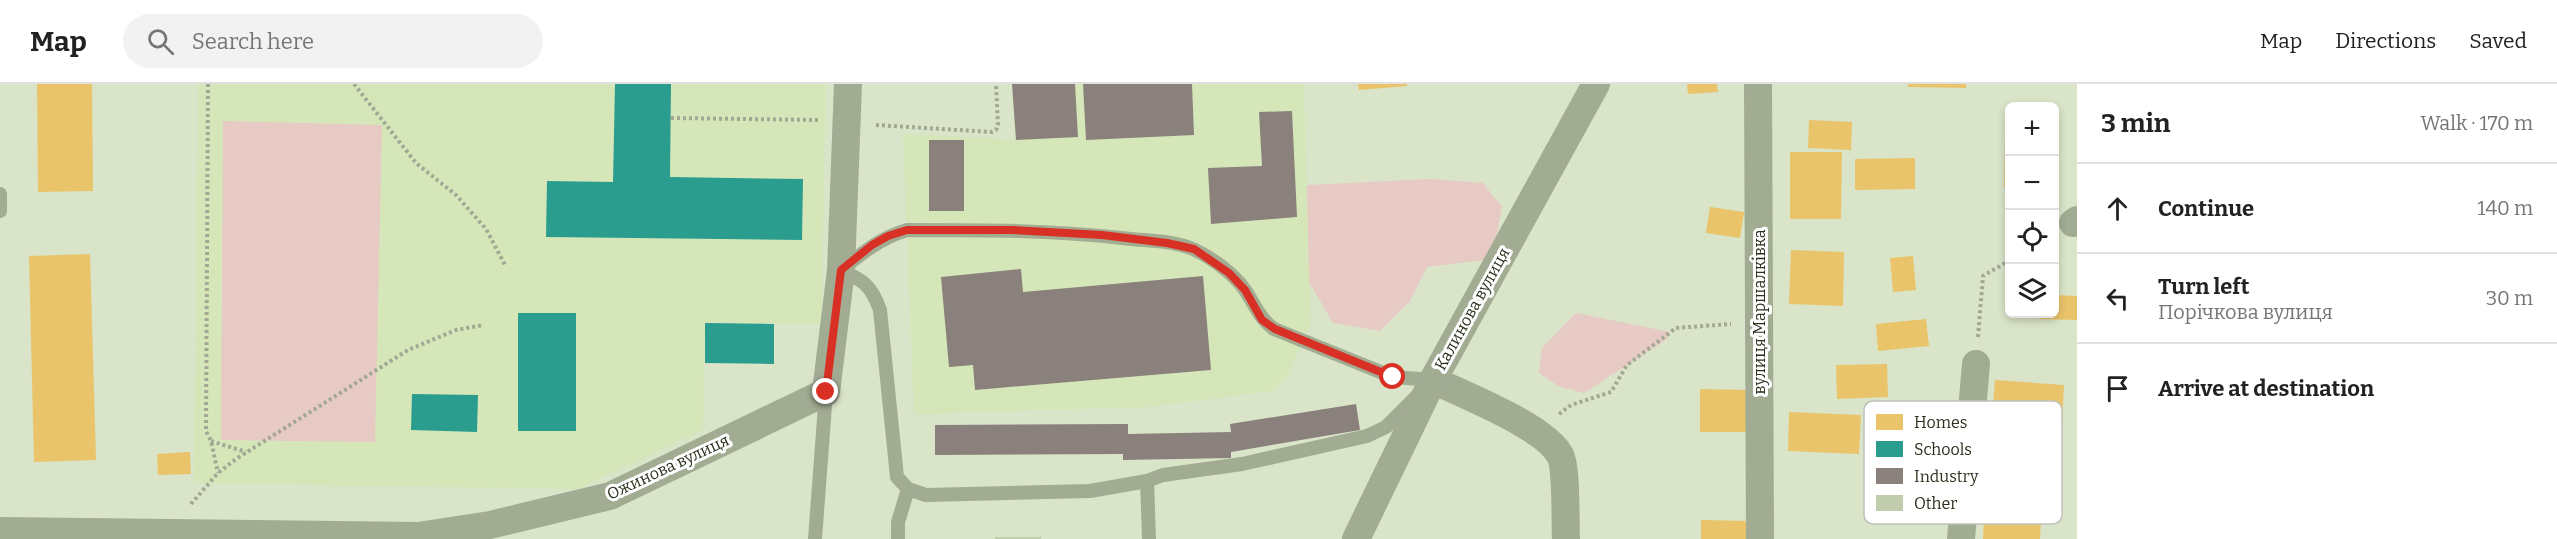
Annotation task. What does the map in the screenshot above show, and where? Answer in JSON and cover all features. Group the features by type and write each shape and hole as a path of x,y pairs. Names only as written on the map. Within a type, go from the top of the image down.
{"street":[{"path":"826,392 841,270 848,84"},
{"name":"Калинова вулиця","path":"1356,539 1432,380 1596,84"},
{"name":"вулиця Маршалківка","path":"1758,84 1760,539"},
{"path":"1973,401 1976,364"},
{"path":"1432,380 1536,432 1560,456 1565,497 1566,539"},
{"name":"Ожинова вулиця","path":"0,531 169,533 198,536 418,536 490,525 610,496 826,392"},
{"path":"1961,539 1962,524"}],"lane":[{"path":"0,194 0,211"},
{"path":"907,230 1013,230 1102,235 1167,243 1194,249 1229,273 1245,290 1262,320 1275,329 1393,377 1432,380 1386,427 1366,436 1242,465 1163,475 1147,481 1090,491 926,495 908,489 897,477 880,310 874,294 865,281 841,270 872,245 888,236 907,230"},
{"path":"815,539 826,392"},
{"path":"1147,481 1149,539"},
{"path":"898,539 898,522 908,489"}],"path":[{"path":"208,84 206,431 211,441 218,473"},
{"path":"354,84 416,163 456,195 486,229 505,266"},
{"path":"868,125 992,132 998,125 996,84"},
{"path":"671,118 831,120"},
{"path":"1976,364 1983,276 2005,263"},
{"path":"1536,432 1571,405 1611,392 1627,365 1676,328 1759,322"},
{"path":"169,533 218,473 247,452 408,350 456,330 483,325"},
{"path":"211,441 247,452"}],"shaded area":[{"path":"198,84 826,84 821,323 705,323 703,430 577,489 194,483"},
{"path":"1012,84 1304,84 1311,323 1288,375 1272,391 1148,407 914,414 903,134 1015,140"},
{"path":"223,121 382,125 375,442 221,440"},
{"path":"1430,179 1483,183 1502,207 1492,259 1427,267 1410,301 1380,331 1333,323 1309,282 1307,185"},
{"path":"1576,313 1670,332 1667,339 1584,393 1558,386 1539,373 1542,348"}],"building: Homes":[{"path":"37,84 92,84 93,191 38,192"},
{"path":"1358,84 1407,84 1407,86 1359,90"},
{"path":"1687,84 1717,84 1718,92 1688,94"},
{"path":"1908,84 1966,84 1966,88 1908,87"},
{"path":"1809,120 1852,122 1851,150 1808,148"},
{"path":"2005,137 2005,187 2004,187"},
{"path":"1790,152 1842,152 1841,219 1790,219"},
{"path":"1915,158 1915,189 1855,190 1855,159"},
{"path":"1710,207 1744,212 1740,238 1706,233"},
{"path":"1791,250 1844,252 1843,306 1789,304"},
{"path":"90,254 96,460 34,462 29,256"},
{"path":"1913,256 1916,290 1893,292 1890,258"},
{"path":"2059,295 2077,296 2077,320 2039,319 2059,318"},
{"path":"1926,319 1929,346 1878,351 1876,324"},
{"path":"1887,364 1888,397 1837,399 1836,365"},
{"path":"1995,380 2064,385 2062,425 2062,401 1993,401"},
{"path":"1700,389 1748,390 1748,432 1700,432"},
{"path":"1789,412 1861,415 1859,454 1788,451"},
{"path":"190,452 191,474 158,475 157,454"},
{"path":"1701,520 1749,521 1749,539 1701,539"},
{"path":"1984,524 2041,524 2040,539 1983,539"}],"building: Schools":[{"path":"615,84 671,84 670,177 803,179 802,240 546,237 547,181 613,182"},
{"path":"518,313 576,313 576,431 518,431"},
{"path":"705,323 774,324 774,364 705,363"},
{"path":"412,394 478,395 477,432 411,430"}],"building: Industry":[{"path":"1012,84 1075,84 1078,137 1016,140"},
{"path":"1083,84 1192,84 1194,135 1086,140"},
{"path":"1292,111 1297,217 1211,224 1208,168 1262,166 1259,112"},
{"path":"929,140 964,140 964,211 929,211"},
{"path":"1021,269 1023,292 1203,276 1211,370 975,390 973,365 949,367 941,277"},
{"path":"1356,404 1360,430 1231,452 1231,458 1123,460 1123,454 935,455 935,425 1128,424 1128,434 1231,432 1230,424"}],"building: Other":[{"path":"995,537 1041,537 1041,539 995,539"}],"route":[{"path":"826,392 841,270 872,245 888,236 907,230 1013,230 1102,235 1167,243 1194,249 1229,273 1245,290 1262,320 1275,329 1393,377"}]}
